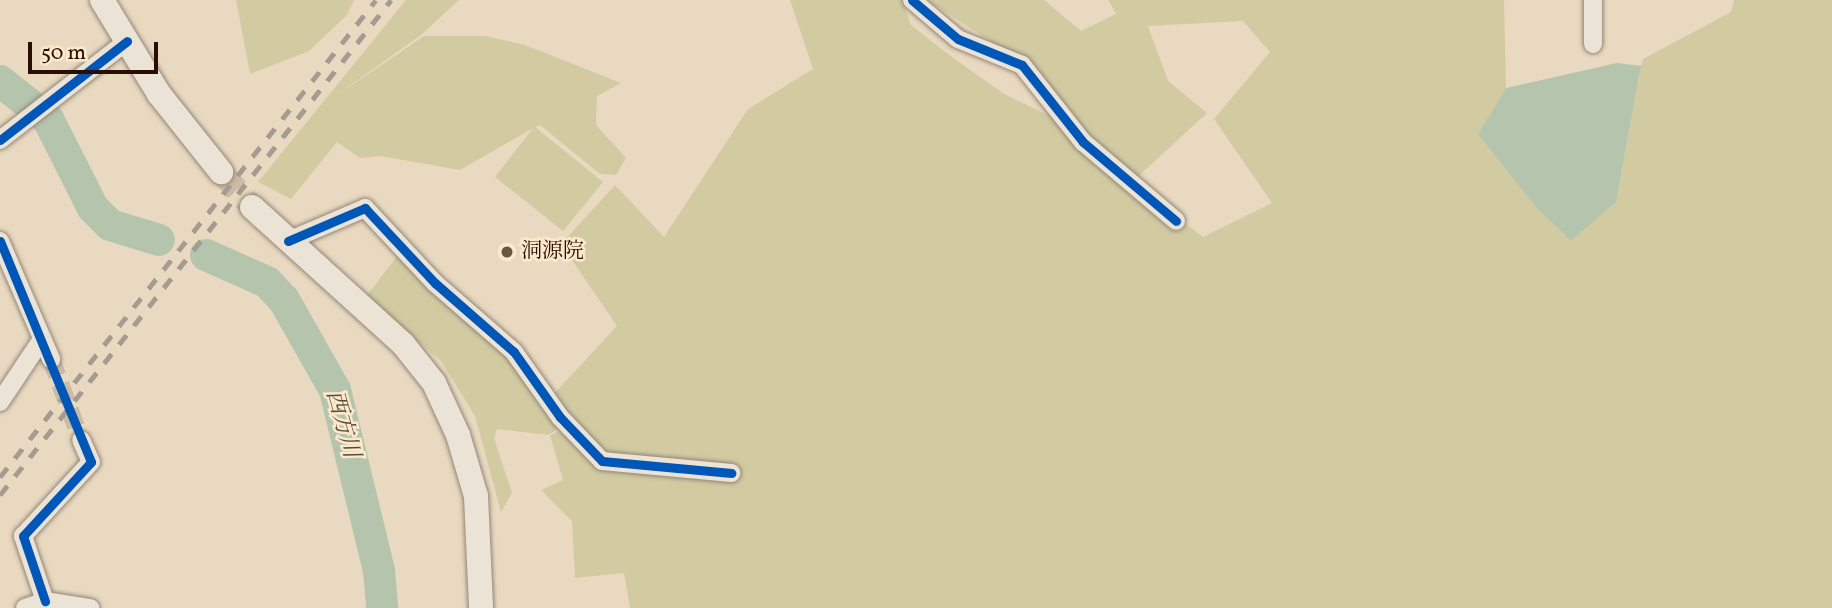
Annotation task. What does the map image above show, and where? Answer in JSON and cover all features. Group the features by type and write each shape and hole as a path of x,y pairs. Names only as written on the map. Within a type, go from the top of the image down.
{"main road":[{"path":"102,0 159,94 221,172"},
{"path":"252,206 403,344 434,383 458,435 476,496 481,608"}],"street":[{"path":"912,0 958,39 1022,65 1083,142 1176,221"},
{"path":"1593,0 1593,44"},
{"path":"0,140 127,41"},
{"path":"288,241 365,208 435,284 514,352 560,417 602,461 732,473"},
{"path":"0,241 51,359"},
{"path":"0,401 42,338"},
{"path":"45,601 23,536 92,462 81,440"},
{"path":"25,608 45,601 90,608"}],"shaded area":[{"path":"236,0 354,0 347,15 309,51 250,74"},
{"path":"406,0 459,0 421,35 333,98 424,36 486,36 525,45 621,83 597,96 596,125 626,158 616,175 600,174 540,125 535,127 603,182 563,231 495,177 533,128 460,170 380,156 360,158 337,142 291,199 258,182"},
{"path":"790,0 902,0 911,25 948,54 1004,94 1066,124 1032,68 927,0 1044,0 1081,31 1116,14 1108,0 1504,0 1506,88 1478,134 1565,236 1616,201 1640,73 1634,86 1643,59 1731,12 1734,0 1832,0 1832,608 630,608 624,573 575,578 572,521 541,490 563,480 550,435 569,427 549,399 617,326 561,244 615,185 664,237 748,109 813,69","holes":["1243,21 1270,52 1214,119 1272,203 1203,237 1132,182 1207,113 1168,81 1148,26"]},
{"path":"1617,63 1641,66 1616,202 1571,241 1536,207 1478,134 1506,88"},
{"path":"404,247 515,354 564,425 548,435 497,429 494,438 512,493 501,512 475,416 441,361 366,297"}],"waterway":[{"name":"西方川","path":"0,81 48,119 93,208 110,225 159,240"},
{"name":"西方川","path":"206,255 267,282 284,300 335,390 379,571 382,608"}],"tunnel":[{"path":"221,172 252,207"},
{"path":"51,359 81,440"}],"railway":[{"path":"0,477 376,0"},
{"path":"0,495 391,0"}],"cycle path":[{"path":"912,0 958,39 1022,65 1083,142 1176,221"},
{"path":"0,140 127,41"},
{"path":"288,241 365,208 435,283 514,352 560,417 602,461 731,473"},
{"path":"0,241 91,462 23,536 45,601"}],"place":[{"name":"洞源院","path":"507,252"}]}
